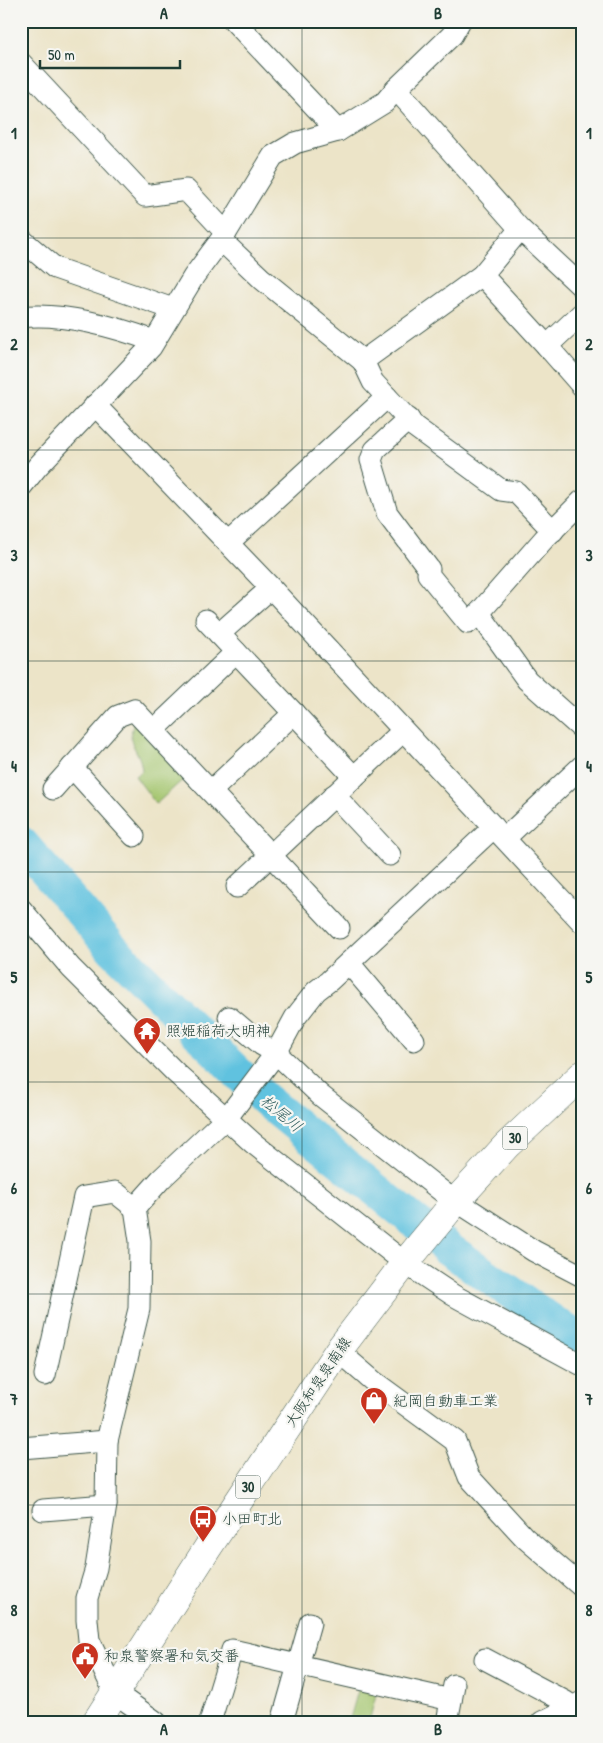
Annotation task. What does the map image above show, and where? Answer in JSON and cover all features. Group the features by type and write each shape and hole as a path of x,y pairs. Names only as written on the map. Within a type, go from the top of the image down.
{"main road":[{"name":"大阪和泉泉南線","path":"96,1722 207,1549 338,1351 407,1261 455,1203 506,1146 582,1075"}],"street":[{"path":"234,21 338,131"},
{"path":"21,487 38,466 154,342 194,276 224,236 273,156 295,143 338,131 385,102 452,35 460,21"},
{"path":"21,63 145,196 186,190 262,279 363,361 373,382 415,427 500,490 516,492 553,530"},
{"path":"396,89 520,229 582,287"},
{"path":"363,361 482,275 520,229"},
{"path":"21,239 55,268 86,270 174,310"},
{"path":"482,275 582,386"},
{"path":"546,346 582,313"},
{"path":"21,317 52,316 97,324 154,342"},
{"path":"228,543 387,397"},
{"path":"96,405 228,543 582,922"},
{"path":"409,419 375,450 371,460 387,513 429,570 428,574 468,623 582,501"},
{"path":"270,588 213,627 354,777"},
{"path":"479,613 527,680 582,729"},
{"path":"154,730 236,652"},
{"path":"53,789 118,716 134,710 339,928"},
{"path":"211,791 294,713"},
{"path":"237,887 403,731"},
{"path":"135,1208 161,1179 227,1117 274,1055 295,1018 311,998 499,832 582,766"},
{"path":"72,768 134,836"},
{"path":"334,795 390,855"},
{"path":"21,909 71,968 176,1073 227,1117 252,1143 454,1295 582,1365"},
{"path":"349,963 414,1040"},
{"path":"230,1017 320,1095 455,1203 534,1251 582,1276"},
{"path":"45,1375 48,1321 67,1234 84,1197 115,1192 135,1208 140,1241 139,1309 107,1441 106,1505 96,1568 87,1598 87,1620 89,1640 115,1693 156,1722"},
{"path":"338,1351 373,1381 455,1441 469,1477 525,1538 582,1588"},
{"path":"21,1448 107,1441"},
{"path":"43,1510 106,1505"},
{"path":"282,1722 310,1623"},
{"path":"210,1722 232,1650 298,1665 452,1693 447,1722"},
{"path":"486,1659 566,1702 576,1705"},
{"path":"542,1722 576,1705"}],"green space":[{"path":"134,722 186,777 156,804 135,776 142,771 131,739"},
{"path":"359,1687 377,1691 369,1722 349,1722"}],"waterway":[{"name":"松尾川","path":"21,843 114,950 264,1099 447,1248 568,1332 582,1336"}],"place":[{"name":"照姫稲荷大明神","path":"147,1055"},
{"name":"紀岡自動車工業","path":"374,1425"},
{"name":"小田町北","path":"203,1543"},
{"name":"和泉警察署和気交番","path":"85,1680"}]}
